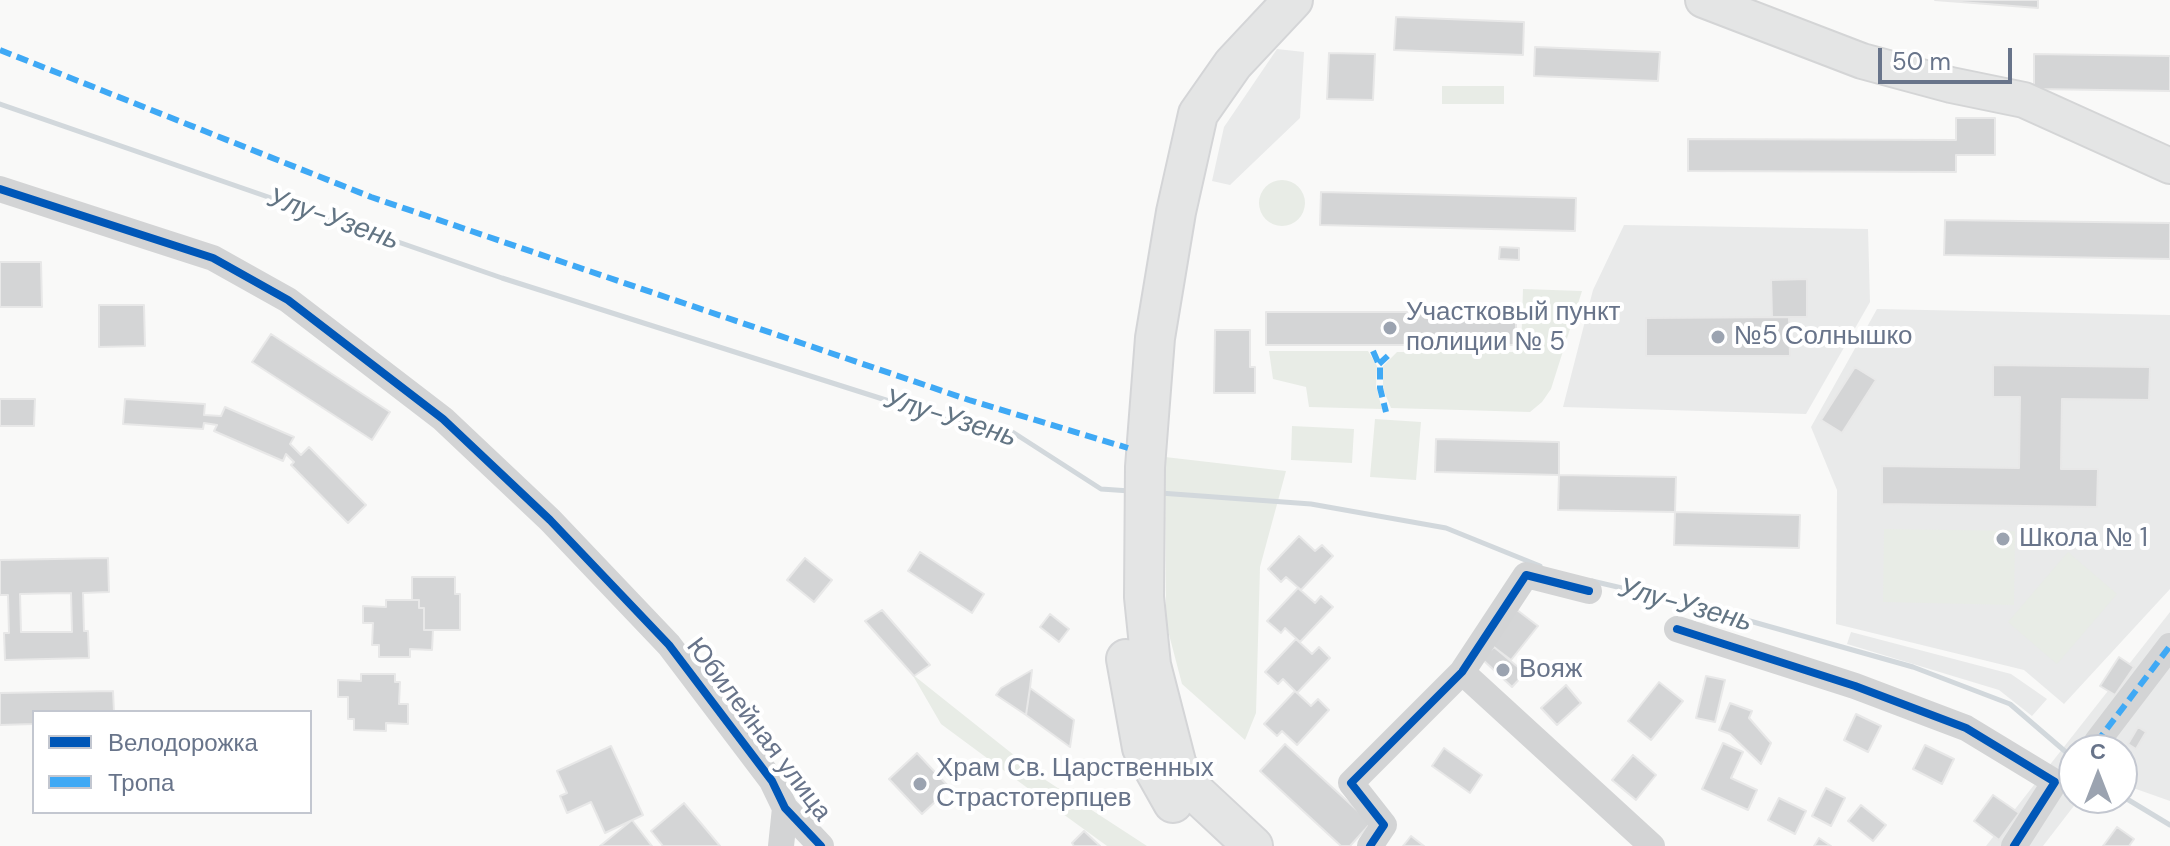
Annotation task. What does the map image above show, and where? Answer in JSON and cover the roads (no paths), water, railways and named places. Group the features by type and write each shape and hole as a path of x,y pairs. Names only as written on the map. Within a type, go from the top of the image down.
{"highway":[{"path":"1236,843 1168,798 1142,748 1121,620 1135,507 1143,282 1161,203 1190,117 1209,84 1238,46 1281,0"},
{"path":"1137,466 1176,212 1198,114 1233,64 1293,0"}],"main road":[{"path":"1703,0 1862,61 1951,85 2024,100 2170,166"}],"street":[{"name":"Юбилейная улица","path":"0,189 213,258 288,300 443,419 550,520 669,645 772,781 785,808 821,846"},
{"path":"1370,846 1384,825 1351,783 1462,672 1526,575 1589,591"},
{"path":"1677,629 1855,686 1966,728 2055,782 2016,845"},
{"path":"2103,734 2170,646"},
{"path":"1462,672 1652,846"},
{"path":"781,846 785,808"}],"waterway":[{"name":"Улу-Узень","path":"0,104 502,278 889,401 1014,433 1101,489 1130,491"},
{"name":"Улу-Узень","path":"1160,493 1311,504 1446,528 1540,566"},
{"name":"Улу-Узень","path":"1592,581 1686,603 1913,667 2010,704 2058,745"},
{"name":"Улу-Узень","path":"2138,806 2170,825"}],"place":[{"name":"Участковый пункт полиции № 5","path":"1390,328"},
{"name":"№5 Солнышко","path":"1718,337"},
{"name":"Школа № 1","path":"2003,539"},
{"name":"Вояж","path":"1503,670"},
{"name":"Храм Св. Царственных Страстотерпцев","path":"920,784"}]}
